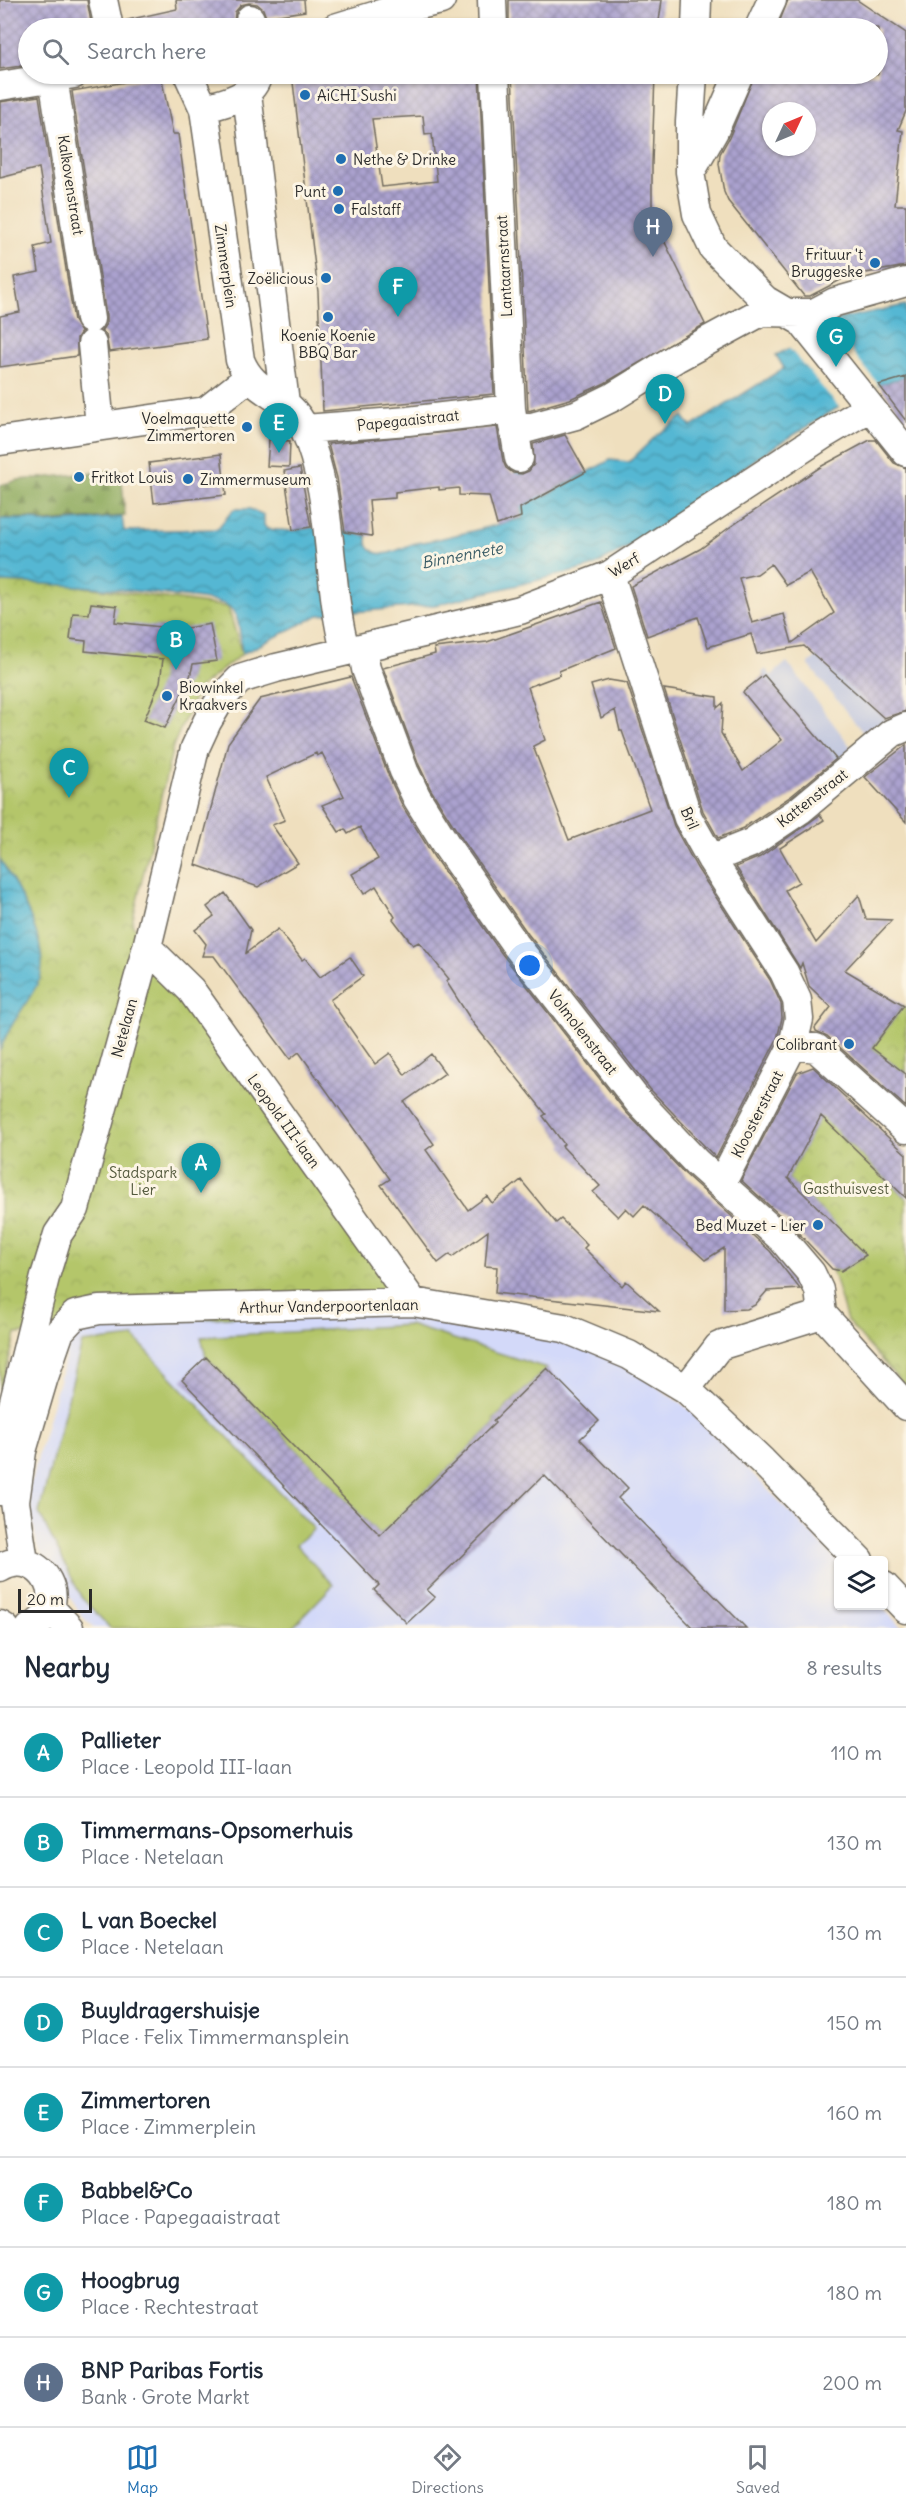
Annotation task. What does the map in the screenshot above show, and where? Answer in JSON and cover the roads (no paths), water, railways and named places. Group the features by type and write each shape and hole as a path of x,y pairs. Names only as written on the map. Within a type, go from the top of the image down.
{"street":[{"path":"103,0 107,18"},
{"path":"368,18 441,0"},
{"path":"492,0 493,18"},
{"path":"696,18 697,0"},
{"path":"764,18 772,0"},
{"path":"0,86 18,83"},
{"name":"Kalkovenstraat","path":"65,84 99,426"},
{"name":"Zimmerplein","path":"193,84 204,109 237,346 248,378"},
{"path":"204,109 253,84 285,403"},
{"name":"Lantaarnstraat","path":"495,84 512,418 519,458"},
{"path":"692,84 690,172 697,214 713,248 765,300 801,321 906,452"},
{"path":"690,172 714,131 735,84"},
{"name":"Papegaaistraat","path":"305,429 408,421 512,418 521,430 576,416 614,397 676,358 761,312 814,314 835,302 906,282"},
{"path":"0,441 206,411 248,378 285,403 296,413 305,429 319,475 326,528 346,636"},
{"name":"Werf","path":"346,636 520,610 610,575 823,435 865,401"},
{"name":"Bril","path":"610,575 688,818 711,859 784,972 797,1000 799,1019 793,1045"},
{"name":"Netelaan","path":"10,1564 0,1492 5,1438 46,1273 58,1234 75,1209 147,947 195,748 220,700 240,679 346,636"},
{"name":"Volmolenstraat","path":"346,636 366,669 404,771 417,798 448,848 515,944 608,1065 666,1133 782,1239 811,1273 819,1290 822,1314"},
{"name":"Kattenstraat","path":"711,859 751,843 781,823 800,810 892,733 906,727"},
{"name":"Leopold III-laan","path":"147,947 191,990 414,1302"},
{"path":"793,1045 816,1048 906,1129"},
{"name":"Kloosterstraat","path":"721,1184 793,1045"},
{"name":"Arthur Vanderpoortenlaan","path":"10,1564 22,1451 60,1331 75,1314 99,1310 414,1302 564,1328 629,1355 686,1389 762,1461 855,1556"},
{"path":"686,1389 719,1346 822,1314 906,1406"},
{"path":"10,1564 37,1568 48,1581 52,1600 60,1618 41,1621 30,1628"},
{"path":"888,1590 906,1609"},
{"path":"0,1624 5,1628"}],"water":[{"name":"Binnennete","path":"906,305 906,377 879,385 839,407 766,452 636,543 592,567 435,605 319,615 242,654 235,615 228,606 219,602 114,589 0,582 0,519 32,519 45,523 122,517 124,531 217,529 234,509 250,509 264,515 264,525 267,529 293,531 315,527 367,536 367,544 372,551 382,554 412,544 523,518 515,472 529,465 543,497 610,460 629,462 656,436 683,416 691,427 784,368 776,355 829,329 838,319"},
{"path":"0,859 31,919 41,954 42,969 38,983 0,1051"}],"place":[{"name":"AiCHI Sushi","path":"305,95"},
{"name":"Nethe & Drinke","path":"341,159"},
{"name":"Punt","path":"338,191"},
{"name":"Falstaff","path":"339,209"},
{"name":"BNP Paribas Fortis","path":"653,257"},
{"name":"Frituur 't Bruggeske","path":"875,263"},
{"name":"Zoëlicious","path":"326,278"},
{"name":"Koenie Koenie BBQ Bar","path":"328,317"},
{"name":"Babbel&Co","path":"398,317"},
{"name":"Hoogbrug","path":"836,367"},
{"name":"Buyldragershuisje","path":"665,424"},
{"name":"Voelmaquette Zimmertoren","path":"247,427"},
{"name":"Zimmertoren","path":"279,453"},
{"name":"Fritkot Louis","path":"79,477"},
{"name":"Zimmermuseum","path":"188,479"},
{"name":"Timmermans-Opsomerhuis","path":"176,670"},
{"name":"Biowinkel Kraakvers","path":"167,696"},
{"name":"L van Boeckel","path":"69,798"},
{"name":"Colibrant","path":"849,1044"},
{"name":"Pallieter","path":"201,1193"},
{"name":"Bed Muzet - Lier","path":"818,1225"}],"park label":[{"name":"Stadspark Lier","path":"143,1180"},
{"name":"Gasthuisvest","path":"846,1188"}]}
